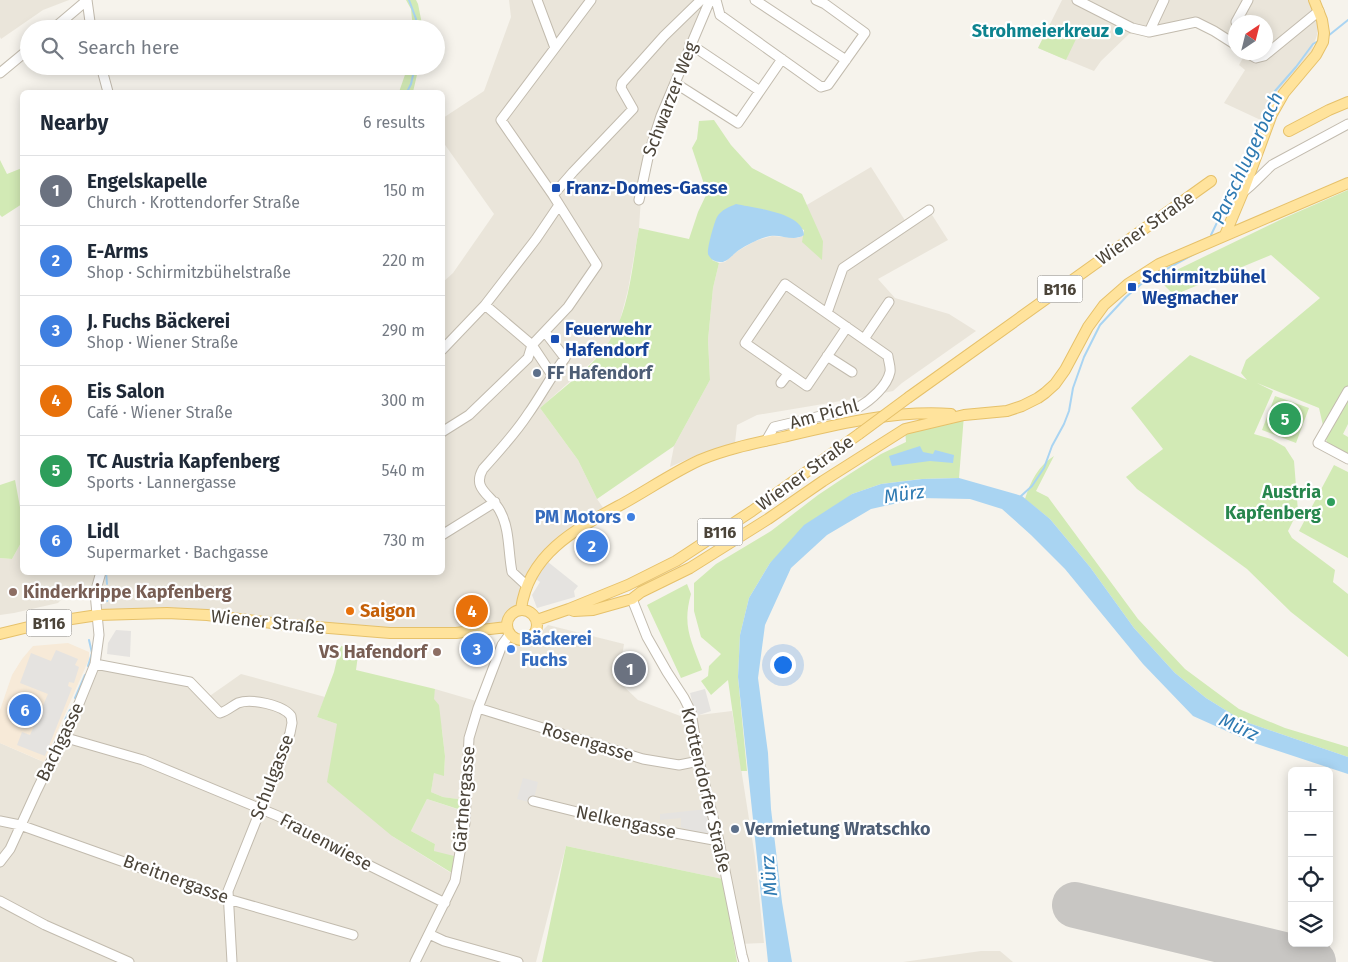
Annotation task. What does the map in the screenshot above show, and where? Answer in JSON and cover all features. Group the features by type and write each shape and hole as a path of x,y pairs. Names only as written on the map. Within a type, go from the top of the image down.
{"main road":[{"path":"1225,235 1244,192 1272,114 1284,93 1316,55 1323,38 1319,11 1314,0"},
{"path":"1289,131 1348,102"},
{"name":"Wiener Straße","path":"537,620 628,585 676,560 752,511 1211,181"},
{"path":"569,609 574,611 593,610 632,599 640,592 690,568 768,520 823,481 905,429 964,415 1007,411 1022,406 1046,393 1064,370 1088,327 1104,305 1113,296 1158,264 1348,183"},
{"path":"521,609 527,583 541,562 575,530 700,460 766,441 848,422 923,413 964,415"},
{"path":"897,416 905,429"},
{"path":"508,631 508,619 511,614 521,609 530,612 537,620"},
{"name":"Wiener Straße","path":"0,634 98,615 168,613 207,615 280,624 390,633 508,631"},
{"name":"B116","path":"508,631 520,640 530,638 536,630 537,620"}],"street":[{"path":"64,20 87,0"},
{"path":"87,0 90,20"},
{"path":"537,0 555,48"},
{"path":"445,430 469,415 528,358 532,345 568,308 597,265 553,195 501,120 591,0"},
{"path":"553,195 572,172 633,109 621,88 622,83 664,36 701,0"},
{"name":"Schwarzer Weg","path":"639,200 648,152 690,44 710,0"},
{"path":"716,0 720,15 821,87 828,85 865,33 825,4 816,0"},
{"path":"755,0 846,60"},
{"path":"1077,0 1132,28 1149,32 1196,22 1214,30 1227,39"},
{"path":"1149,32 1164,0"},
{"path":"1240,15 1248,0"},
{"path":"1273,49 1319,11"},
{"path":"690,44 760,91"},
{"path":"0,74 20,57"},
{"path":"675,83 738,123 782,60"},
{"path":"103,75 107,90"},
{"path":"1244,192 1253,186 1272,165 1348,124"},
{"path":"445,347 495,293 559,205"},
{"path":"827,313 843,268 929,210"},
{"name":"Am Pichl","path":"766,441 774,427 859,407 871,400 890,372 888,356 847,327 827,313 784,284 745,343 788,374 807,386 847,327"},
{"path":"864,339 889,302"},
{"path":"485,305 532,345 552,375"},
{"path":"527,583 512,572 502,513 478,482 479,476 527,416 552,375 565,358 544,332"},
{"name":"Am Pichl","path":"827,356 852,372"},
{"path":"781,383 788,374"},
{"path":"1348,392 1318,443 1348,459"},
{"path":"445,533 495,502"},
{"name":"Bachgasse","path":"0,862 10,849 95,664 99,635 95,593 100,575"},
{"name":"Krottendorfer Straße","path":"632,599 647,637 689,707 699,761 719,841 744,962"},
{"name":"Gärtnergasse","path":"415,962 454,882 460,855 466,808 469,742 478,708 508,631"},
{"name":"Schulgasse","path":"95,664 190,682 220,713 240,702 254,701 290,713 292,720 291,728 228,891 232,962"},
{"name":"Rosengasse","path":"478,708 643,759 679,765 699,761"},
{"name":"Frauenwiese","path":"63,737 144,760 278,816 322,842 444,904"},
{"name":"Nelkengasse","path":"533,801 626,824 719,841"},
{"name":"Breitnergasse","path":"0,820 20,825 228,899 353,934"},
{"path":"0,901 45,925 128,962"},
{"path":"429,934 444,941 518,962"}],"shaded area":[{"path":"0,0 69,0 43,10 29,20 20,20 20,26 1,39"},
{"path":"509,0 714,0 693,34 642,182 639,228 628,290 619,324 609,344 594,360 540,408 578,460 597,499 606,512 541,562 521,609 511,614 507,624 456,633 220,616 98,615 95,593 77,583 58,603 0,615 0,558 12,559 20,545 20,575 445,575 445,280 453,273 494,214 445,145 445,117 484,91 511,17"},
{"path":"1062,0 1309,0 1318,25 1311,53 1265,122 1224,103 1245,70 1239,65 1242,60 1273,60 1273,15 1228,15 1228,45 1211,33 1195,26 1181,26 1162,34 1148,36 1135,33 1129,34 1101,61 1094,71 1038,48"},
{"path":"871,167 906,222 927,207 948,240 878,279 895,298 949,314 976,331 893,391 757,415 737,425 735,443 697,455 670,467 674,446 710,380 708,340 713,288 719,263 725,262 736,252 755,241 772,236 798,238 804,235 823,241 805,206"},
{"path":"548,562 578,586 574,591 575,597 537,608 532,595 540,582 536,579"},
{"path":"548,625 624,644 618,681 638,700 683,717 732,711 755,857 764,943 738,944 723,879 566,846 536,962 0,962 0,743 55,767 97,672 101,669 187,684 204,700 241,674 325,697 317,717 337,724 392,836 451,873 434,851 435,844 411,831 427,799 463,811 464,800 443,797 431,792 434,772 444,775 445,756 442,730 433,699 435,689 476,701 503,634 513,641 532,641"},
{"path":"116,630 131,631 130,657 107,654 108,643"},
{"path":"68,643 89,652 89,659 44,762 0,743 0,710 12,675 33,646"},
{"path":"56,650 78,659 75,665 79,667 74,683 69,682 68,686 72,688 45,756 17,745 22,732 30,735 48,694 20,683 31,653 51,661"},
{"path":"705,689 711,711 696,716 690,693"},
{"path":"523,778 538,782 533,803 517,799"},
{"path":"707,809 713,838 681,827 681,818 660,820 660,814"},
{"path":"981,951 1000,951 1013,962 903,962"}],"green space":[{"path":"406,0 416,0 421,20 412,20 411,9"},
{"path":"1050,24 1077,37 1066,60 1038,48"},
{"path":"405,75 417,75 413,90 400,90"},
{"path":"714,120 731,145 752,168 802,194 823,241 822,260 802,242 804,230 764,210 754,208 712,260 719,263 713,288 708,340 710,380 674,446 597,499 578,460 540,408 587,368 609,342 622,315 626,301 639,228 689,239 707,193 692,148 697,139 699,121"},
{"path":"0,160 7,174 20,169 20,205 2,217 0,215"},
{"path":"1348,190 1348,424 1343,434 1348,437 1348,455 1327,443 1319,408 1257,383 1273,391 1254,434 1271,439 1285,447 1294,461 1298,511 1288,531 1292,538 1335,570 1333,582 1348,594 1348,657 1291,612 1247,569 1137,489 1126,477 1163,449 1131,408 1190,355 1247,380 1241,373 1246,360 1320,298 1271,255 1174,295 1158,279 1284,218"},
{"path":"1275,396 1309,408 1296,443 1262,430"},
{"path":"964,415 959,478 921,479 881,484 852,494 770,563 749,598 740,635 738,677 747,771 741,771 728,680 711,695 701,681 708,676 709,666 721,654 701,637 694,611 694,583 716,564 771,531 848,475 881,454 906,442 905,429"},
{"path":"1054,456 1036,491 1048,497 1138,619 1185,669 1239,709 1285,728 1348,747 1348,757 1243,721 1206,698 1175,673 1134,628 1090,567 1050,519 1025,499 1036,474"},
{"name":"Austria Kapfenberg","path":"1334,465 1348,472 1348,558 1299,531"},
{"path":"15,480 20,507 20,545 12,559 0,558 0,485"},
{"path":"687,584 691,594 687,615 689,633 702,670 681,678 647,605"},
{"path":"340,646 359,648 356,670 435,689 434,699 439,705 445,756 444,776 434,773 431,792 443,797 465,800 464,811 427,799 411,831 435,844 434,851 454,856 452,873 392,836 327,782 337,724 317,717 334,672"},
{"path":"566,846 723,879 737,962 542,962"}],"water":[{"path":"736,204 787,216 801,227 804,235 796,238 766,237 739,250 723,262 715,261 711,259 708,251 716,220 723,211"},
{"path":"920,446 923,452 933,454 935,450 954,455 953,463 930,461 892,466 889,456"},
{"name":"Mürz","path":"959,478 1022,496 1050,519 1090,567 1134,628 1175,673 1206,698 1243,721 1348,757 1348,774 1333,769 1333,767 1327,767 1251,742 1193,716 1143,664 1065,569 1002,509 970,499 920,498 871,509 827,535 791,568 765,625 758,678 768,753 771,809 782,902 792,962 768,962 738,677 740,635 749,598 770,563 804,525 852,494 881,484 922,479"}],"waterway":[{"path":"409,0 416,20"},
{"name":"Parschlugerbach","path":"1328,36 1348,20"},
{"name":"Parschlugerbach","path":"1211,235 1275,91 1313,44 1320,40"},
{"path":"408,90 413,75"},
{"name":"Parschlugerbach","path":"1021,496 1032,486 1044,468 1052,446 1069,411 1073,388 1084,357 1100,325 1126,297 1146,280 1198,252"},
{"path":"106,575 107,584"},
{"path":"107,601 108,594"},
{"path":"88,666 92,653 89,640"},
{"path":"75,698 85,675"},
{"path":"65,720 70,710"},
{"path":"50,753 58,737"}],"runway":[{"path":"1075,905 1313,962"}],"place":[{"name":"Strohmeierkreuz","path":"1119,31"},
{"name":"Franz-Domes-Gasse","path":"556,188"},
{"name":"Schirmitzbühel Wegmacher","path":"1132,287"},
{"name":"Feuerwehr Hafendorf","path":"555,339"},
{"name":"FF Hafendorf","path":"537,373"},
{"name":"TC Austria Kapfenberg","path":"1285,419"},
{"name":"Austria Kapfenberg","path":"1331,502"},
{"name":"PM Motors","path":"631,517"},
{"name":"E-Arms","path":"592,546"},
{"name":"Kinderkrippe Kapfenberg","path":"13,592"},
{"name":"Saigon","path":"350,611"},
{"name":"Eis Salon","path":"472,611"},
{"name":"J. Fuchs Bäckerei","path":"477,649"},
{"name":"Bäckerei Fuchs","path":"511,649"},
{"name":"VS Hafendorf","path":"437,652"},
{"name":"Engelskapelle","path":"630,669"},
{"name":"Lidl","path":"25,710"},
{"name":"Vermietung Wratschko","path":"735,829"}]}
